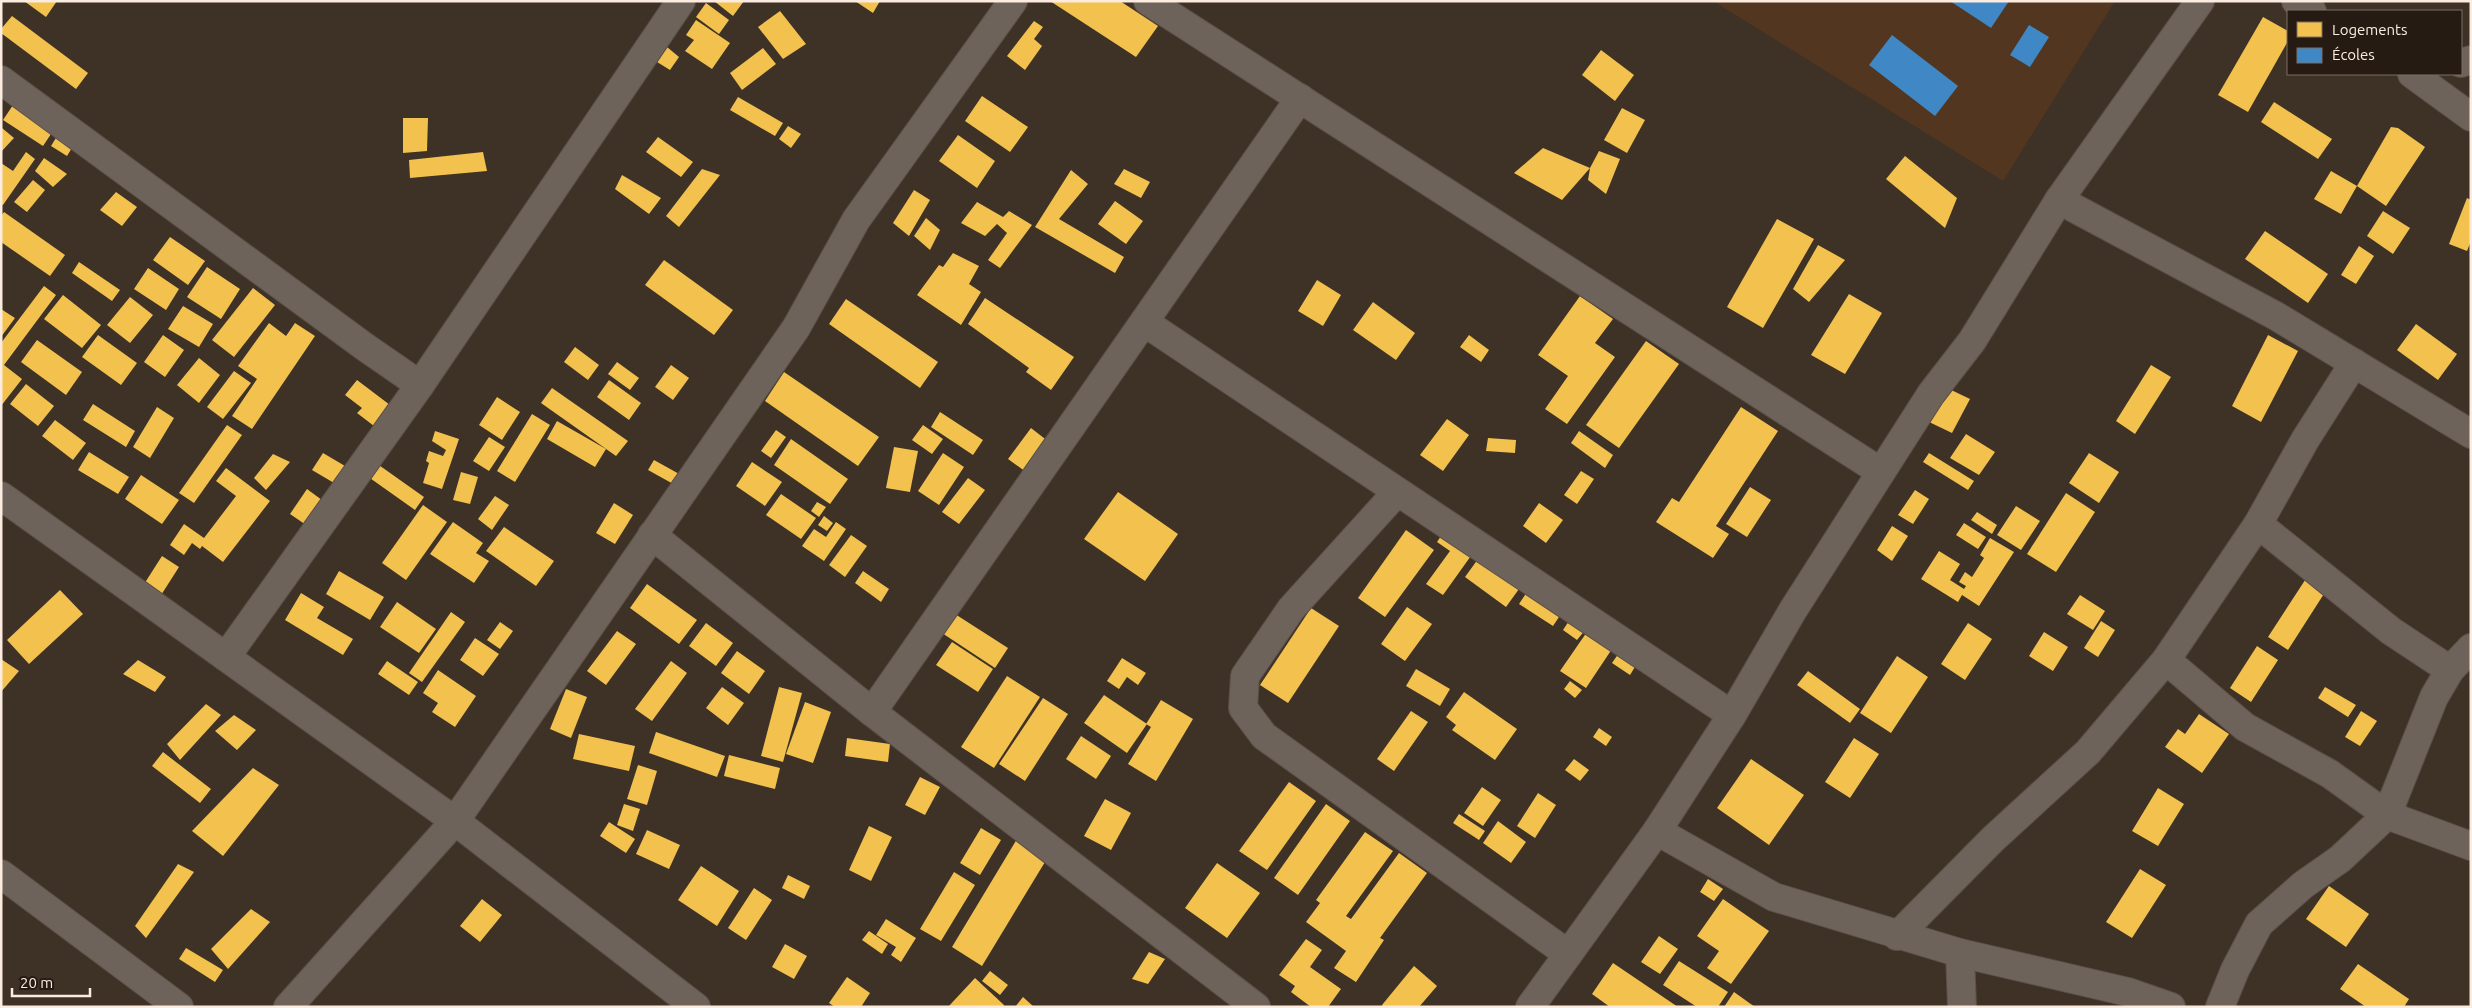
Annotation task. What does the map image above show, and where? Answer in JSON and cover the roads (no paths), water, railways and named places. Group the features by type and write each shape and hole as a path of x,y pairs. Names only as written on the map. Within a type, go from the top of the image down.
{"street":[{"path":"226,657 420,385 681,1"},
{"path":"288,1007 455,821 796,328 856,220 1013,1"},
{"path":"1148,1 1881,472"},
{"path":"1530,1007 1657,831 1732,715 1793,610 1931,394 1972,341 2059,200 2200,1"},
{"path":"2296,1 2310,10"},
{"path":"2424,76 2471,117"},
{"path":"1,80 365,348 420,385"},
{"path":"872,712 1300,98"},
{"path":"2059,200 2276,316 2471,434"},
{"path":"1144,322 1732,715"},
{"path":"1897,936 1993,840 2088,752 2166,660 2258,524 2305,440 2354,363"},
{"path":"1397,492 1291,609 1245,676 1243,708 1264,736 1568,954"},
{"path":"1,496 455,821 696,1007"},
{"path":"2258,524 2391,631 2450,670"},
{"path":"652,535 872,712 1256,1007"},
{"path":"2220,1007 2235,970 2259,924 2303,884 2340,859 2387,815 2434,697 2450,670 2471,648"},
{"path":"2166,660 2245,727 2330,774 2387,815 2471,846"},
{"path":"1657,831 1774,897 1897,936 1960,953 2128,992 2171,1007"},
{"path":"1,874 179,1007"},
{"path":"1960,953 1962,1007"}]}
